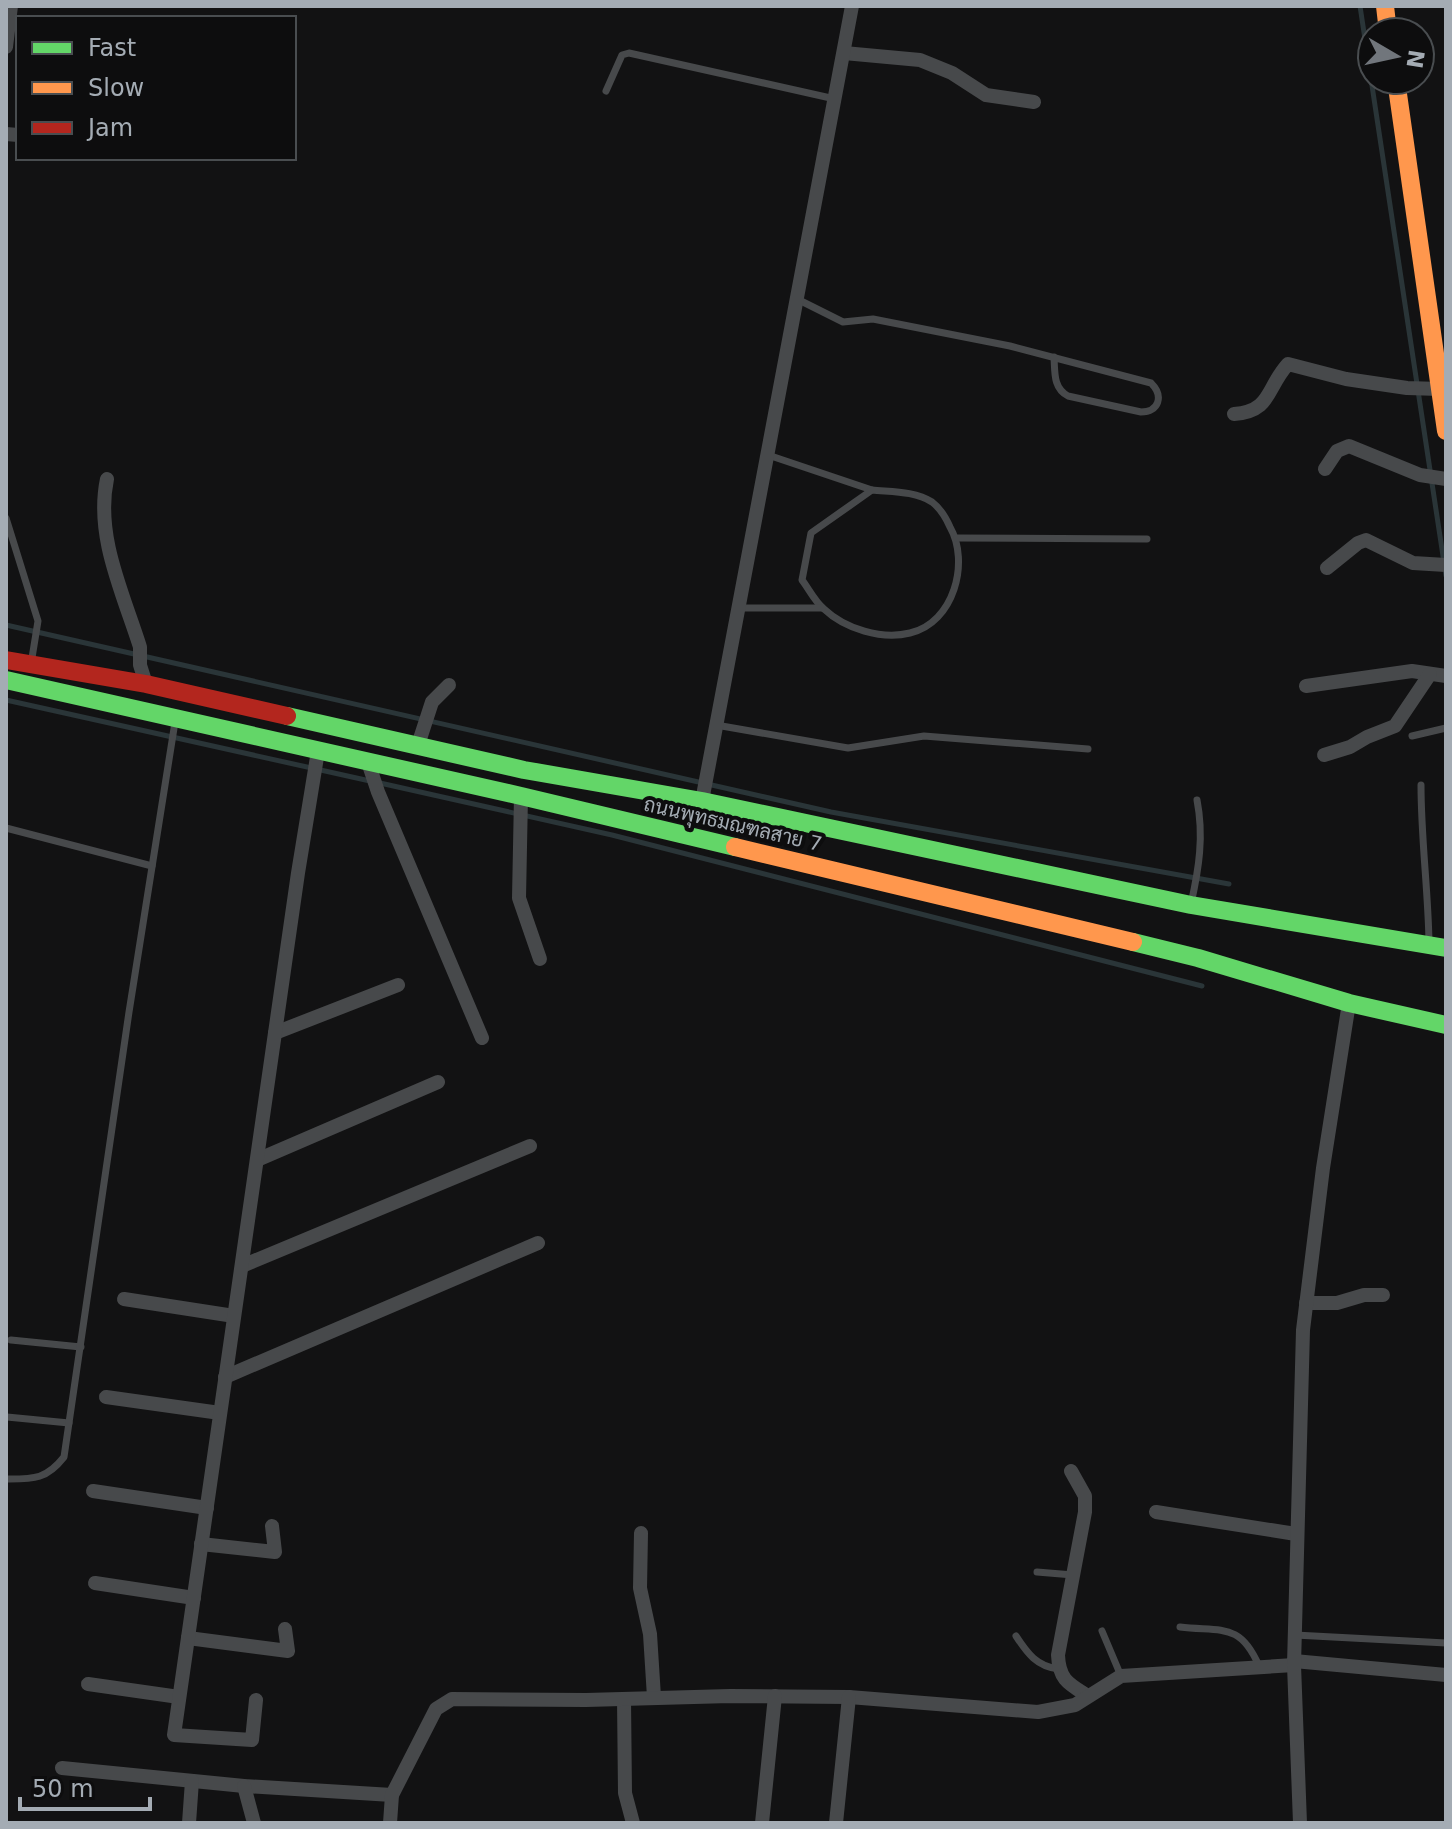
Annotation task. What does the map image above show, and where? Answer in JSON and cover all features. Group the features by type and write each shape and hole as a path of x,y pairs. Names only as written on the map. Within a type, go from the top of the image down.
{"main road":[{"path":"1399,96 1441,349 1434,390 1446,431"},
{"name":"ถนนพุทธมณฑลสาย 7","path":"6,660 33,657 146,684 421,737 524,770 702,797 1191,905 1437,946"},
{"name":"ถนนพุทธมณฑลสาย 7","path":"6,680 1198,958 1349,1003 1446,1025"}],"street":[{"path":"6,47 14,24 11,6"},
{"path":"702,797 852,6"},
{"path":"844,53 920,60 952,73 986,95 1034,102"},
{"path":"1234,414 1251,413 1260,407 1288,364 1294,363 1346,379 1434,390"},
{"path":"1325,469 1337,451 1349,446 1420,475 1441,479"},
{"path":"107,479 105,533 140,647 140,665 146,684"},
{"path":"1327,568 1366,540 1413,563 1438,565"},
{"path":"1306,686 1412,671 1446,676"},
{"path":"1324,755 1350,747 1395,726 1430,674"},
{"path":"421,737 432,702 449,685"},
{"path":"256,1700 252,1740 174,1735 318,754"},
{"path":"370,767 482,1038"},
{"path":"521,800 519,898 540,959"},
{"path":"275,1033 398,985"},
{"path":"1300,1823 1294,1663 1306,1303 1349,1003"},
{"path":"257,1160 438,1082"},
{"path":"242,1266 530,1146"},
{"path":"225,1377 538,1243"},
{"path":"1306,1303 1337,1303 1364,1295 1383,1295"},
{"path":"124,1299 234,1316"},
{"path":"106,1397 220,1413"},
{"path":"1071,1471 1085,1496 1058,1655 1059,1669 1066,1682 1088,1696"},
{"path":"93,1491 207,1508"},
{"path":"1156,1512 1296,1534"},
{"path":"201,1544 275,1552 272,1526"},
{"path":"641,1533 640,1588 650,1634 654,1697"},
{"path":"95,1583 194,1598"},
{"path":"188,1638 288,1651 285,1629"},
{"path":"390,1823 392,1795 436,1709 452,1699 849,1697 1038,1712 1063,1709 1121,1676 1294,1663 1446,1675"},
{"path":"88,1684 179,1697"},
{"path":"762,1823 775,1696"},
{"path":"836,1823 849,1697"},
{"path":"624,1699 625,1793 633,1823"},
{"path":"62,1768 244,1786 392,1795"},
{"path":"189,1823 192,1781"},
{"path":"244,1786 254,1823"}],"lane":[{"path":"606,91 622,55 629,53 835,99"},
{"path":"797,299 843,322 873,319 1054,357 1151,383 1160,397 1157,407 1141,412 1068,396 1056,385 1054,357"},
{"path":"767,455 790,460 872,490 907,493 932,502 944,515 957,538 960,560 957,584 949,601 931,623 912,633 887,636 839,620 822,608 802,580 811,533 872,490"},
{"path":"6,518 38,621 33,657"},
{"path":"957,538 1147,539"},
{"path":"738,608 822,608"},
{"path":"6,1479 39,1478 64,1457 175,720"},
{"path":"716,725 848,748 924,736 1088,749"},
{"path":"1412,736 1446,728"},
{"path":"1421,785 1421,841 1428,904 1437,946"},
{"path":"1191,905 1199,865 1202,825 1197,800"},
{"path":"6,828 152,866"},
{"path":"11,1340 81,1347"},
{"path":"7,1417 69,1423"},
{"path":"1037,1572 1073,1575"},
{"path":"1180,1627 1235,1633 1249,1645 1259,1667"},
{"path":"1102,1631 1121,1676"},
{"path":"1295,1635 1446,1643"},
{"path":"1016,1636 1038,1663 1059,1669"}],"waterway":[{"path":"1360,6 1446,576"},
{"path":"6,625 831,812 1229,884"},
{"path":"6,700 370,781"},
{"path":"380,783 612,835 1202,986"}],"traffic: fast":[{"path":"6,680 735,847"},
{"path":"287,716 524,770 702,801 1191,905 1446,948"},
{"path":"1133,942 1349,1003 1446,1025"}],"traffic: slow":[{"path":"1385,6 1386,16"},
{"path":"1398,96 1446,431"},
{"path":"735,847 1133,942"}],"traffic: jam":[{"path":"6,660 146,684 287,716"}]}
